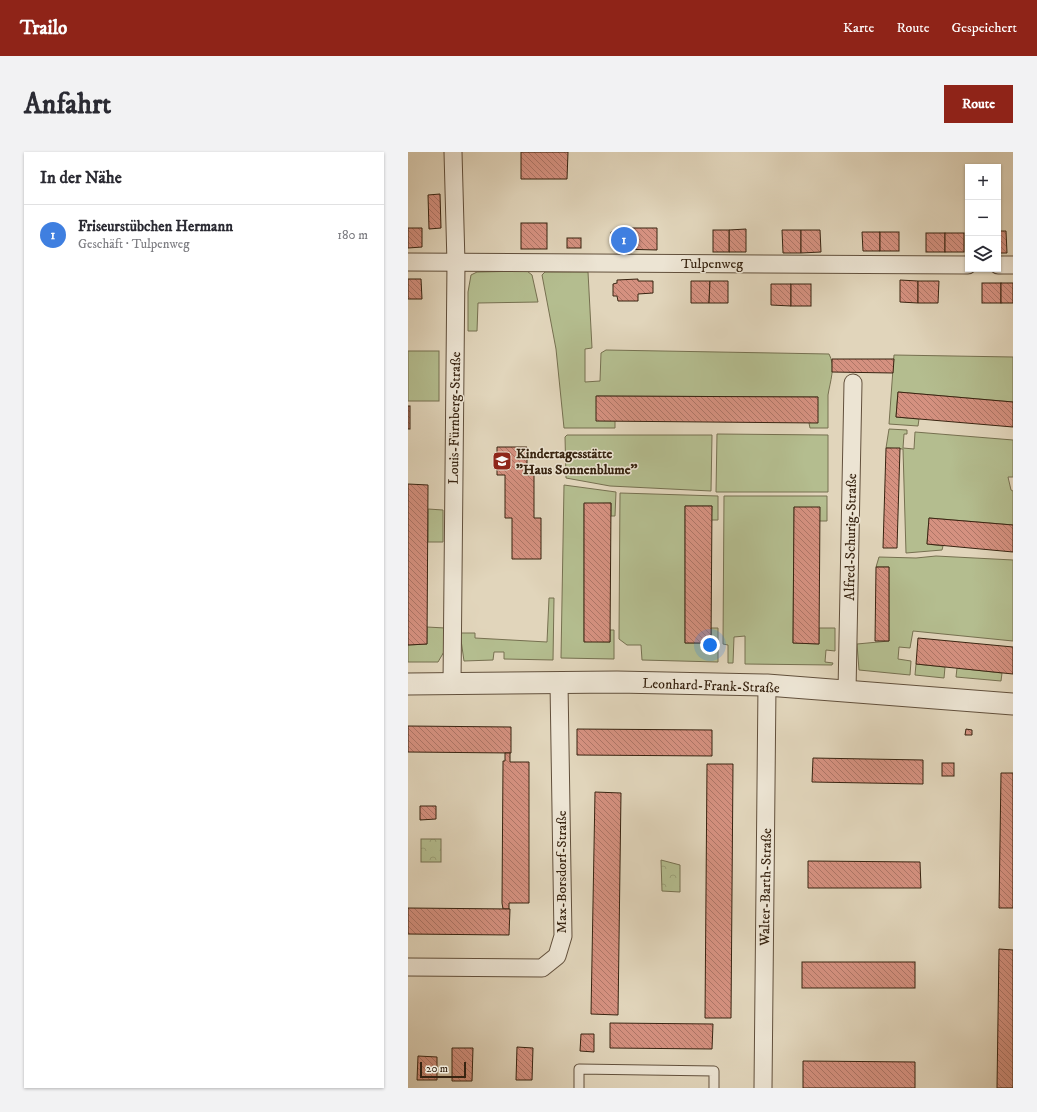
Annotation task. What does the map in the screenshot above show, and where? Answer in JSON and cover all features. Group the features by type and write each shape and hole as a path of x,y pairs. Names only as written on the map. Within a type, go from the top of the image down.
{"street":[{"name":"Louis-Fürnberg-Straße","path":"452,152 456,263 452,684"},
{"name":"Tulpenweg","path":"408,262 965,265"},
{"path":"1001,265 1013,266"},
{"name":"Alfred-Schurig-Straße","path":"847,691 853,383"},
{"name":"Leonhard-Frank-Straße","path":"408,684 559,683 767,685 1013,704"},
{"name":"Max-Borsdorf-Straße","path":"408,967 542,968 557,956 562,936 559,683"},
{"name":"Walter-Barth-Straße","path":"763,1088 767,685"}],"lane":[{"path":"579,1088 579,1069 714,1071 714,1088"}],"green space":[{"path":"527,271 532,275 538,302 478,303 477,331 468,331 468,292 471,275 477,272"},
{"path":"545,272 588,272 592,348 585,349 585,382 600,381 601,353 606,350 829,354 832,369 828,395 828,428 810,428 809,423 818,397 597,396 615,421 615,428 564,428 556,349 542,275"},
{"path":"408,351 439,351 439,401 408,401"},
{"path":"894,355 1013,357 1013,402 898,392 896,417 919,419 918,426 889,424"},
{"path":"889,429 907,430 907,434 904,434 903,448 914,449 915,432 1013,440 1013,477 1008,477 1011,490 1013,491 1013,525 929,518 927,544 943,546 942,550 906,553 903,449 886,448"},
{"path":"717,434 828,435 828,492 716,492"},
{"path":"567,435 712,435 711,491 610,486 566,478 565,437"},
{"path":"564,485 616,492 615,516 611,516 611,503 584,504 584,641 610,642 610,630 614,630 614,659 561,658"},
{"path":"620,493 718,496 718,520 711,520 712,506 685,506 685,643 711,643 711,628 718,628 718,662 642,660 641,645 627,645 619,639"},
{"path":"724,496 827,496 827,521 820,521 794,507 793,643 819,644 819,628 835,628 835,651 826,650 825,662 833,663 832,665 745,664 745,636 734,637 733,663 728,663 728,645 723,644"},
{"path":"428,509 443,510 443,542 428,542"},
{"path":"936,556 1013,560 1013,641 913,631 910,648 899,647 898,659 911,661 910,675 859,670 857,644 889,641 889,567 876,567 879,557 916,558"},
{"path":"549,598 554,598 553,660 504,659 504,652 494,652 493,660 464,661 460,633 475,633 475,638 547,642"},
{"path":"427,627 445,628 445,650 438,662 408,662 408,645 427,644"},
{"path":"916,664 945,667 944,678 915,675"},
{"path":"957,668 1002,673 1001,681 956,677"},
{"path":"421,839 441,839 441,862 421,862"},
{"path":"661,860 680,865 680,892 662,891"}],"building":[{"path":"521,152 568,152 567,179 521,179"},
{"path":"440,194 441,228 429,229 428,195"},
{"path":"521,223 547,223 547,249 521,249"},
{"path":"408,228 422,228 422,247 408,248"},
{"path":"618,228 657,228 657,250 617,249 617,246 611,246 611,232 617,232"},
{"path":"746,229 746,252 729,252 729,230"},
{"path":"713,230 729,230 729,252 713,252"},
{"path":"782,230 801,230 801,253 783,253"},
{"path":"801,230 820,230 821,252 801,253"},
{"path":"1001,231 1006,231 1007,253 1001,253"},
{"path":"862,232 880,232 880,251 863,251"},
{"path":"880,232 899,232 899,251 880,251"},
{"path":"926,233 945,233 945,252 926,252"},
{"path":"945,233 964,233 964,252 945,252"},
{"path":"567,238 581,238 581,248 567,248"},
{"path":"408,279 421,279 422,299 408,299"},
{"path":"638,279 638,281 653,281 653,293 638,294 638,301 618,301 617,296 613,296 613,284 617,283 617,280"},
{"path":"900,280 918,281 918,303 900,302"},
{"path":"691,281 710,281 709,303 691,303"},
{"path":"710,281 728,281 728,303 709,303"},
{"path":"918,281 939,281 938,303 918,303"},
{"path":"982,283 1001,283 1001,303 982,303"},
{"path":"1001,283 1013,283 1013,303 1001,303"},
{"path":"771,284 791,284 791,306 771,305"},
{"path":"791,284 811,284 811,306 791,306"},
{"path":"832,359 894,359 893,373 832,372"},
{"path":"898,392 1013,402 1013,427 896,417"},
{"path":"596,396 818,397 818,423 596,421"},
{"path":"408,406 410,406 410,429 408,429"},
{"path":"497,447 527,447 527,475 534,475 534,518 541,518 541,559 512,559 512,518 505,518 505,475 497,475"},
{"path":"886,448 900,448 897,548 883,548"},
{"path":"408,484 428,485 427,644 408,645"},
{"path":"584,503 611,503 610,642 584,642"},
{"path":"685,506 712,506 711,643 685,643"},
{"path":"794,507 820,507 819,644 793,643"},
{"path":"929,518 1013,525 1013,552 927,544"},
{"path":"876,567 889,567 889,641 875,641"},
{"path":"918,638 1013,647 1013,674 916,664"},
{"path":"408,726 511,727 511,753 408,752"},
{"path":"577,729 712,730 712,756 577,755"},
{"path":"966,729 972,730 972,735 965,735"},
{"path":"505,753 510,753 510,762 529,762 529,903 509,903 509,909 503,909 502,903 503,761 505,761"},
{"path":"813,758 923,760 923,784 812,782"},
{"path":"942,763 954,763 954,776 942,776"},
{"path":"707,764 733,764 731,1018 705,1018"},
{"path":"1001,773 1013,773 1013,908 999,908"},
{"path":"595,792 621,793 618,1015 591,1014"},
{"path":"420,806 436,806 436,819 420,820"},
{"path":"808,861 920,862 921,888 808,888"},
{"path":"408,908 510,909 509,935 408,934"},
{"path":"999,949 1013,950 1013,1088 997,1088"},
{"path":"802,962 915,962 915,988 802,988"},
{"path":"610,1023 713,1024 712,1049 610,1048"},
{"path":"581,1034 594,1034 594,1052 580,1051"},
{"path":"517,1047 533,1048 532,1080 516,1080"},
{"path":"452,1048 473,1048 472,1081 452,1081"},
{"path":"418,1056 437,1057 437,1080 417,1080"},
{"path":"803,1061 915,1062 915,1088 803,1088"}],"place":[{"name":"Friseurstübchen Hermann","path":"624,240"},
{"name":"Kindertagesstätte \"Haus Sonnenblume\"","path":"502,461"}]}
